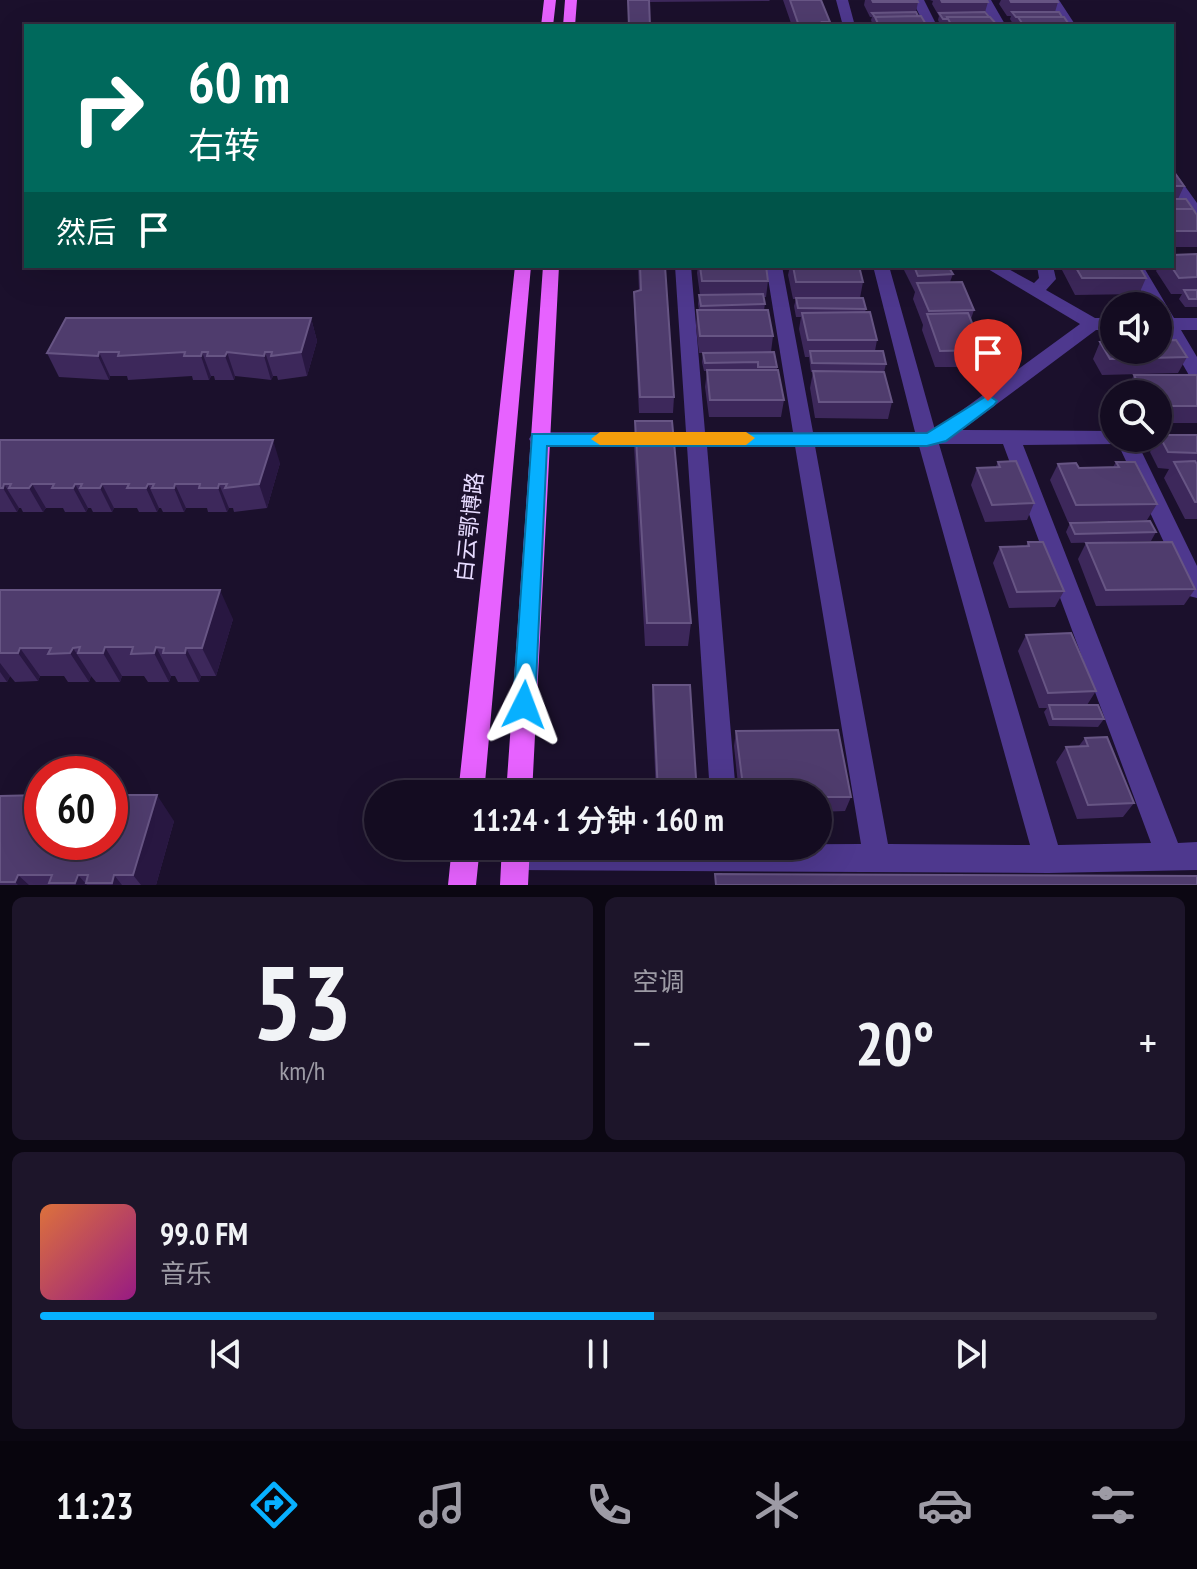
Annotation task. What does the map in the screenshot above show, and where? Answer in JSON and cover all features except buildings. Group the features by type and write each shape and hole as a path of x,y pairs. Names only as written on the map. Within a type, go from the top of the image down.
{"main road":[{"path":"547,24 550,0"},
{"path":"569,24 571,0"},
{"name":"白云鄂博路","path":"472,780 523,268"},
{"path":"520,780 551,268"},
{"path":"462,885 465,860"},
{"path":"514,885 515,860"}],"street":[{"path":"842,0 848,24"},
{"path":"918,0 930,24"},
{"path":"985,0 999,24"},
{"path":"1053,0 1069,24"},
{"path":"1174,181 1197,214"},
{"path":"683,268 722,780"},
{"path":"774,268 877,858"},
{"path":"882,268 933,438 1048,859"},
{"path":"994,268 1092,324 1100,324"},
{"path":"1035,292 1048,279 1045,268"},
{"path":"1136,268 1150,292"},
{"path":"933,438 1092,324"},
{"path":"1172,324 1197,324"},
{"path":"1172,337 1197,373"},
{"path":"832,856 1184,857 1010,437"},
{"path":"539,439 1100,438"},
{"path":"1132,452 1197,589"}],"slow traffic":[{"path":"600,439 746,438"}],"route":[{"path":"524,705 539,439 927,439 939,437 988,401"}]}
